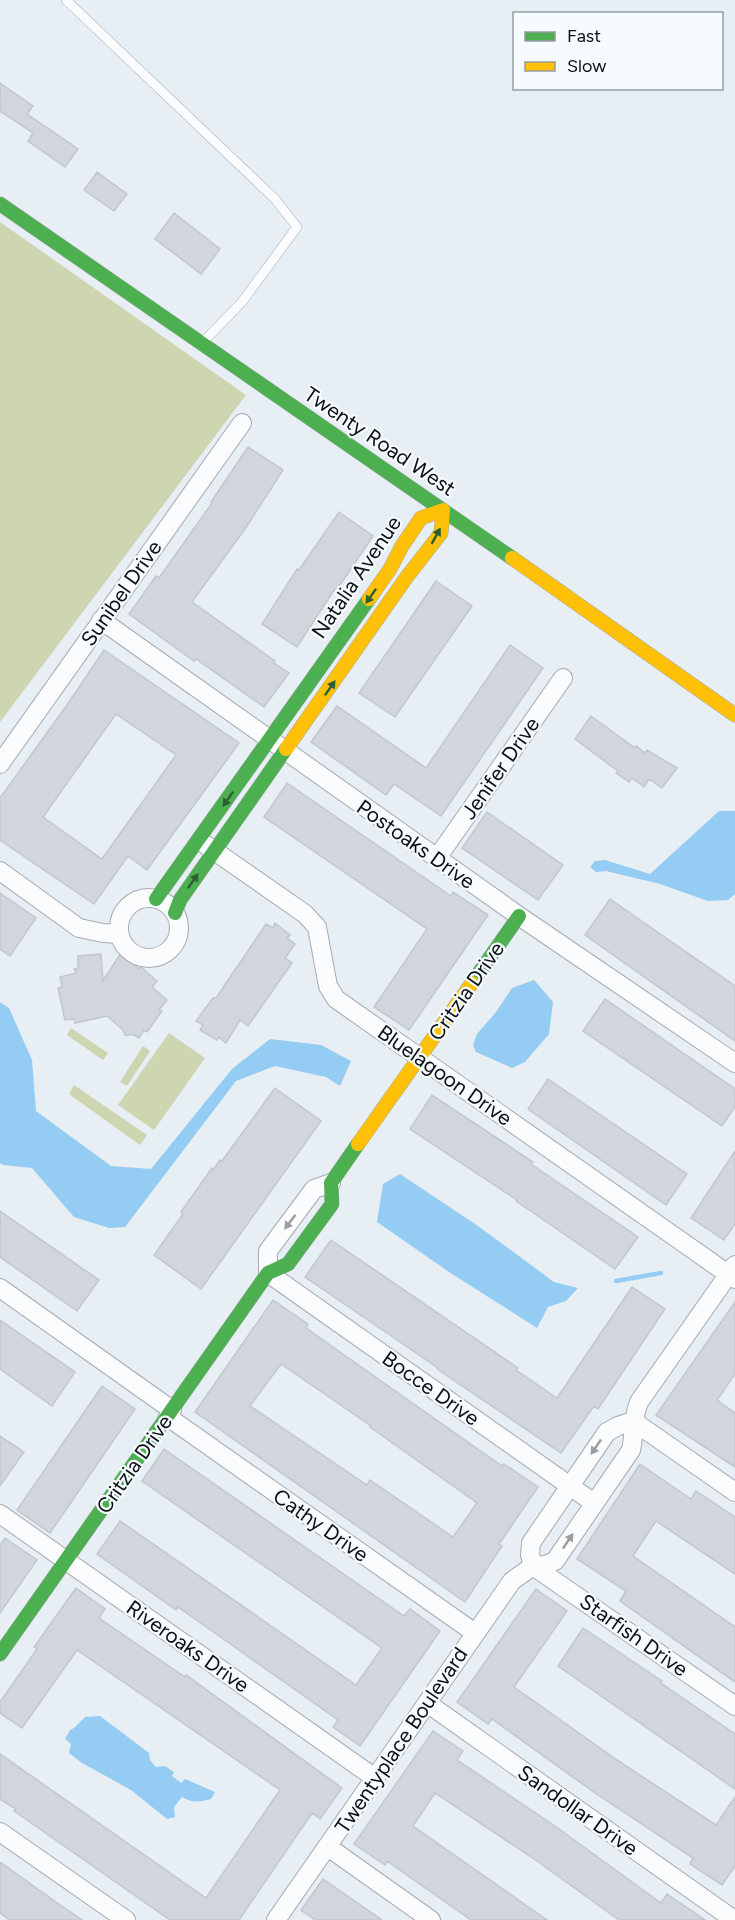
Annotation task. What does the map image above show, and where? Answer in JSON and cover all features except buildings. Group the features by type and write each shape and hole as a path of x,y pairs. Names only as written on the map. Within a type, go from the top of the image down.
{"street":[{"name":"Twenty Road West","path":"0,204 735,715"},
{"name":"Sunibel Drive","path":"0,764 242,423"},
{"name":"Natalia Avenue","path":"156,898 390,569 421,518 443,510 441,533 406,578 214,851 180,900 175,913"},
{"name":"Postoaks Drive","path":"100,620 519,916 735,1064"},
{"name":"Jenifer Drive","path":"437,858 563,678"},
{"name":"Bluelagoon Drive","path":"199,840 312,921 317,927 328,986 336,999 733,1273"},
{"path":"0,871 79,928 119,934"},
{"path":"156,898 175,913 179,922 177,941 164,955 145,959 128,951 122,943 118,924 128,906 136,901 156,898"},
{"name":"Critzia Drive","path":"0,1654 268,1273 268,1251 314,1189 331,1183 519,916"},
{"name":"Bocce Drive","path":"268,1273 594,1503"},
{"name":"Twentyplace Boulevard","path":"276,1920 512,1581 533,1566 555,1561 631,1450 634,1436 634,1412 639,1402 733,1273"},
{"name":"Cathy Drive","path":"0,1288 475,1633"},
{"path":"533,1566 530,1555 531,1543 607,1432 618,1426 633,1421 735,1492"},
{"name":"Riveroaks Drive","path":"0,1514 375,1778"},
{"name":"Starfish Drive","path":"533,1566 735,1706"},
{"name":"Sandollar Drive","path":"427,1703 731,1915"},
{"path":"0,1832 126,1920"},
{"path":"328,1847 431,1920"}],"lane":[{"path":"66,0 275,199 297,227 242,302 202,344"},
{"path":"402,546 421,560"}],"green space":[{"path":"0,222 246,395 0,722"},
{"path":"71,1028 108,1053 103,1060 67,1035"},
{"path":"169,1033 205,1058 154,1130 118,1105"},
{"path":"143,1046 150,1051 127,1086 120,1082"},
{"path":"74,1085 147,1135 140,1145 69,1094"}],"water":[{"path":"719,811 735,811 735,894 728,900 708,901 660,884 606,871 596,872 590,867 595,861 605,860 650,874"},
{"path":"534,980 553,1002 549,1034 525,1062 512,1068 476,1052 473,1045 477,1034 512,988"},
{"path":"0,1002 9,1008 32,1060 36,1111 111,1166 151,1169 232,1069 270,1039 321,1045 351,1061 340,1086 326,1077 275,1066 236,1081 125,1227 109,1228 74,1217 32,1168 0,1163"},
{"path":"400,1174 478,1226 554,1282 578,1288 566,1301 548,1307 537,1328 452,1274 377,1222 383,1184"},
{"path":"100,1716 149,1753 150,1760 156,1767 165,1766 174,1772 172,1776 181,1783 185,1779 215,1792 211,1799 196,1801 182,1797 174,1807 175,1817 167,1819 131,1790 82,1763 69,1753 71,1744 65,1739 70,1730 85,1717"}],"waterway":[{"path":"616,1281 661,1273"}],"traffic: fast":[{"path":"0,204 512,558"},
{"path":"156,899 369,599"},
{"path":"175,913 180,900 286,749"},
{"path":"472,983 519,916"},
{"path":"0,1654 268,1273 288,1264 332,1204 331,1183 358,1144"}],"traffic: slow":[{"path":"286,749 406,578 441,533 443,510 421,518 369,599"},
{"path":"512,558 735,715"},
{"path":"358,1144 472,983"}]}
